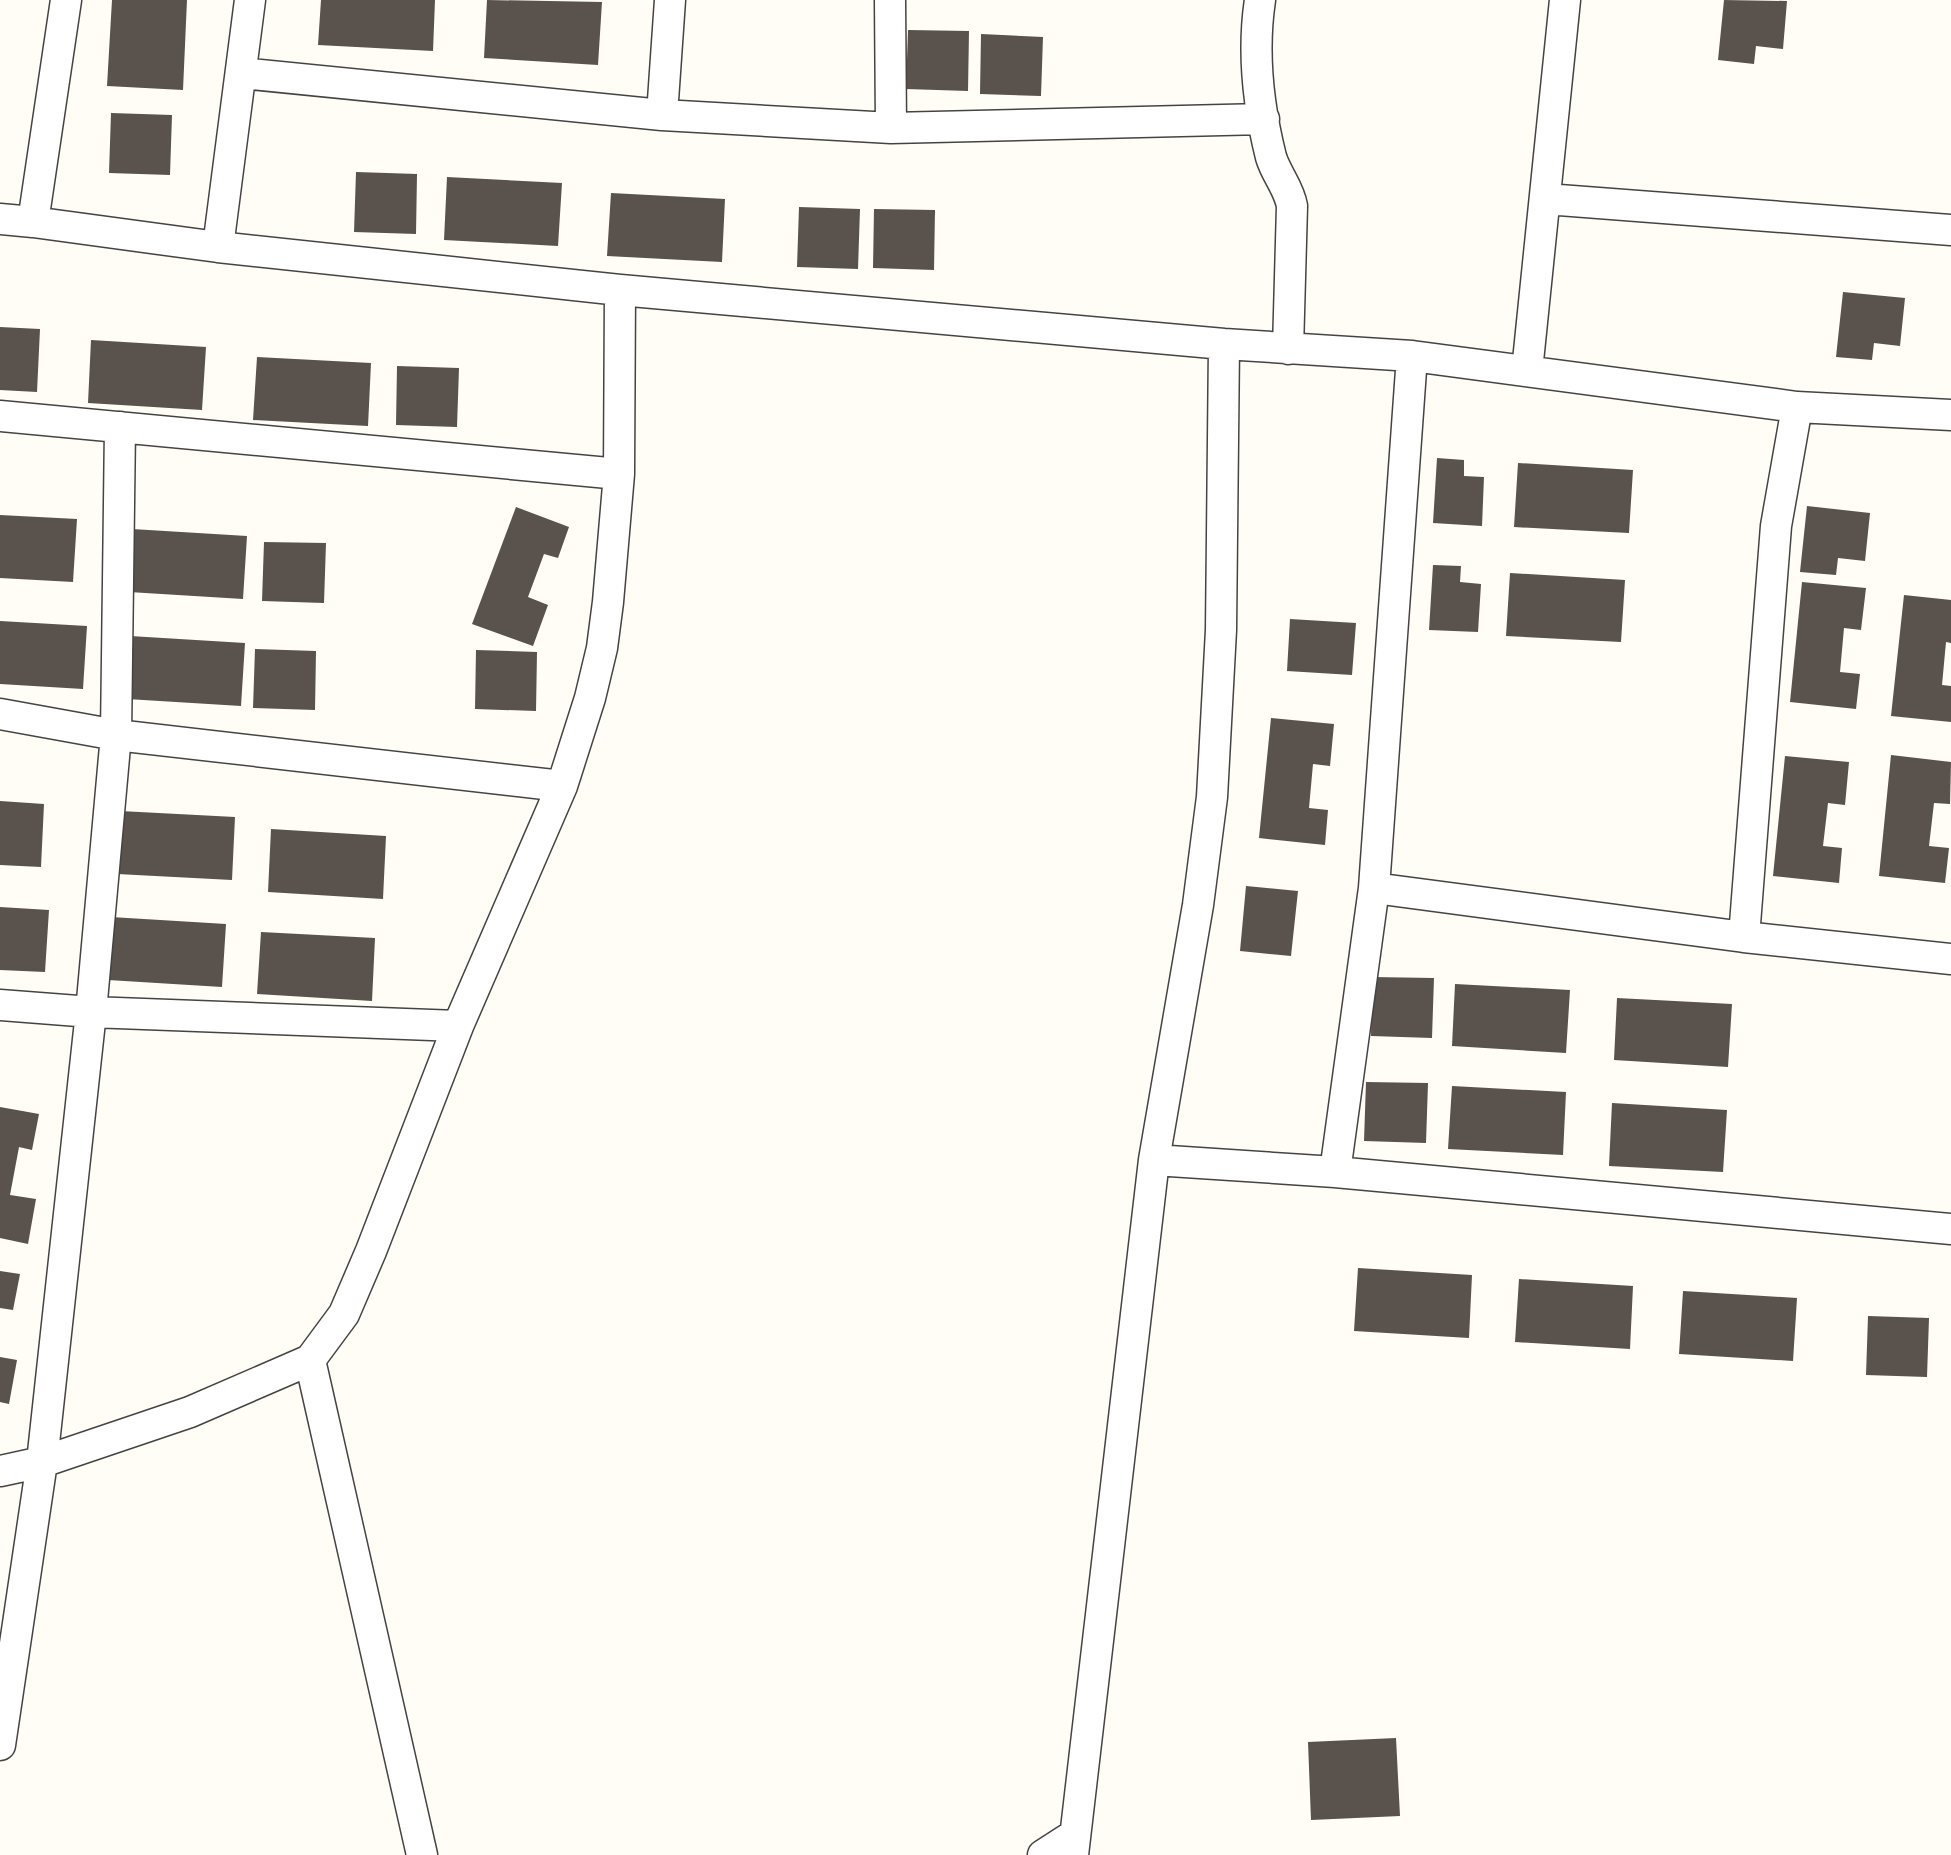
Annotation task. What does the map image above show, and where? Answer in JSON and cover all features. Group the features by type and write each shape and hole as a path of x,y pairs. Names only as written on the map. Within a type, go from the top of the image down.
{"street":[{"path":"33,222 66,0"},
{"path":"218,247 250,0"},
{"path":"663,115 670,0"},
{"path":"890,0 891,128"},
{"path":"1260,0 1256,34 1258,87 1272,159 1292,206 1288,349"},
{"path":"1527,371 1565,0"},
{"path":"241,73 663,115 891,128 1264,119"},
{"path":"1546,199 1951,230"},
{"path":"0,219 218,247 620,289 1224,344 1412,356 1797,407 1951,415"},
{"path":"0,1471 42,1462 190,1412 310,1360 344,1314 372,1251 458,1026 562,786 590,698 602,648 608,603 619,474 620,289"},
{"path":"1043,1855 1073,1845 1154,1160 1198,905 1212,797 1222,630 1224,344"},
{"path":"1335,1172 1374,888 1412,356"},
{"path":"1744,936 1776,527 1797,407"},
{"path":"0,416 619,474"},
{"path":"0,1745 42,1462 91,1012 116,735 120,427"},
{"path":"0,714 116,735 562,786"},
{"path":"1374,888 1744,936 1951,959"},
{"path":"0,1005 91,1012 458,1026"},
{"path":"1154,1160 1335,1172 1951,1229"},
{"path":"310,1360 422,1855"}],"building":[{"path":"112,0 187,0 183,90 107,86"},
{"path":"321,0 435,0 433,51 318,45"},
{"path":"487,0 602,2 598,65 484,58"},
{"path":"1724,0 1787,1 1783,49 1756,46 1754,64 1718,60"},
{"path":"908,30 969,31 968,91 906,89"},
{"path":"981,34 1043,37 1041,96 980,94"},
{"path":"111,113 172,115 170,175 109,173"},
{"path":"356,172 417,174 416,234 354,232"},
{"path":"447,177 562,183 558,246 444,240"},
{"path":"611,193 725,199 722,262 607,256"},
{"path":"799,207 860,209 858,269 797,267"},
{"path":"874,209 935,210 934,270 873,268"},
{"path":"1843,292 1905,298 1900,346 1874,343 1872,360 1836,357"},
{"path":"0,327 40,329 37,392 0,390"},
{"path":"91,340 206,347 202,410 88,403"},
{"path":"257,357 371,363 368,426 253,420"},
{"path":"397,366 459,368 457,427 396,425"},
{"path":"1437,458 1464,460 1464,476 1484,477 1482,526 1433,523"},
{"path":"1518,463 1633,470 1629,533 1514,527"},
{"path":"1807,506 1870,513 1865,561 1838,558 1836,575 1800,572"},
{"path":"516,507 569,527 558,558 544,554 528,597 548,605 533,646 472,624"},
{"path":"0,515 77,519 73,582 0,578"},
{"path":"132,529 247,536 243,599 129,592"},
{"path":"264,542 326,543 324,603 262,601"},
{"path":"1433,565 1461,566 1460,582 1481,584 1478,632 1429,630"},
{"path":"1510,573 1625,580 1621,642 1506,636"},
{"path":"1802,582 1866,588 1861,630 1844,628 1840,672 1860,674 1856,709 1790,702"},
{"path":"1904,595 1951,600 1951,643 1946,642 1942,685 1951,686 1951,722 1891,716"},
{"path":"1290,619 1356,623 1352,675 1287,671"},
{"path":"0,621 87,626 83,689 0,684"},
{"path":"130,636 245,643 241,706 127,699"},
{"path":"255,649 316,651 315,710 253,708"},
{"path":"476,650 537,652 536,711 475,709"},
{"path":"1271,718 1334,724 1330,766 1313,764 1309,808 1328,810 1325,845 1259,838"},
{"path":"1891,755 1951,762 1950,804 1934,803 1929,846 1949,848 1945,883 1879,876"},
{"path":"1785,756 1849,762 1845,805 1828,803 1823,846 1842,848 1839,883 1773,876"},
{"path":"0,801 44,804 41,867 0,865"},
{"path":"120,811 235,817 232,880 117,874"},
{"path":"271,829 386,836 383,899 268,892"},
{"path":"1246,886 1298,891 1291,956 1240,951"},
{"path":"0,907 49,910 45,972 0,970"},
{"path":"111,917 226,924 222,987 108,980"},
{"path":"261,932 375,938 372,1001 257,994"},
{"path":"1372,977 1434,978 1432,1038 1371,1036"},
{"path":"1455,984 1570,990 1566,1053 1452,1046"},
{"path":"1617,998 1732,1004 1728,1067 1614,1060"},
{"path":"1366,1082 1428,1083 1426,1143 1364,1141"},
{"path":"1452,1086 1566,1092 1563,1155 1448,1149"},
{"path":"1612,1103 1727,1110 1723,1172 1609,1166"},
{"path":"0,1107 39,1114 32,1150 19,1147 10,1195 36,1199 28,1244 0,1238"},
{"path":"1358,1268 1472,1275 1469,1338 1354,1331"},
{"path":"0,1271 20,1274 13,1310 0,1308"},
{"path":"1519,1279 1633,1286 1630,1349 1515,1342"},
{"path":"1683,1291 1797,1298 1793,1361 1679,1354"},
{"path":"1868,1316 1929,1318 1927,1377 1866,1375"},
{"path":"0,1357 17,1360 9,1404 0,1402"},
{"path":"1396,1738 1400,1816 1311,1820 1308,1742"}]}
